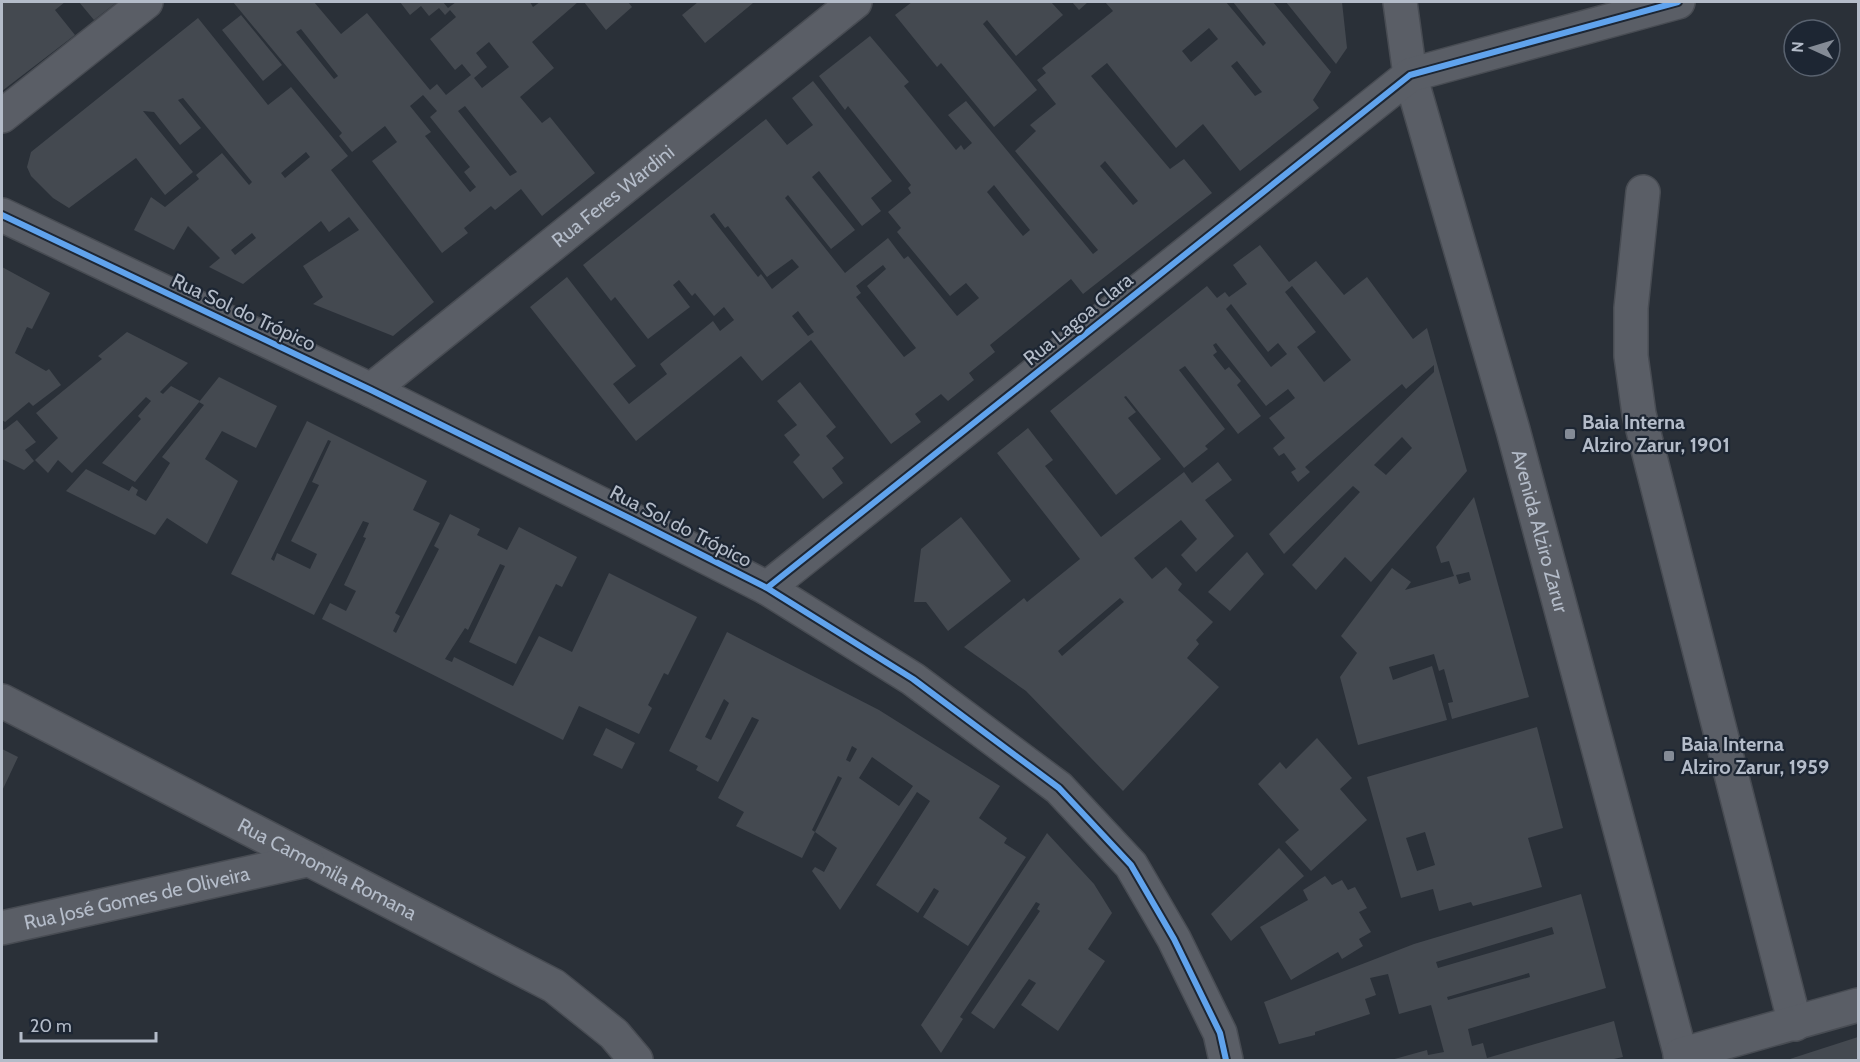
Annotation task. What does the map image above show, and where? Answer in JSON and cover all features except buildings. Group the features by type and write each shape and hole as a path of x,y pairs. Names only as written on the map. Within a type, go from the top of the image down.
{"street":[{"path":"2,116 146,2"},
{"name":"Rua Feres Wardini","path":"371,390 855,2"},
{"name":"Avenida Alziro Zarur","path":"1400,2 1410,75 1513,430 1681,1058"},
{"path":"1410,75 1678,2"},
{"name":"Rua Lagoa Clara","path":"767,588 1410,75"},
{"path":"1643,192 1631,308 1631,356 1639,414 1795,1024"},
{"name":"Rua Sol do Trópico","path":"2,215 371,390 767,588 913,679 1059,788 1131,866 1184,960 1220,1033 1226,1060"},
{"name":"Rua Camomila Romana","path":"2,701 554,986 614,1034 636,1060"},
{"name":"Rua José Gomes de Oliveira","path":"2,928 307,860"},
{"path":"1681,1058 1858,1005"}],"cycle path":[{"path":"767,588 1410,75 1678,2"},
{"path":"2,215 371,390 767,588 913,679 1059,788 1131,865 1174,939 1220,1033 1226,1060"}],"place":[{"name":"Baia Interna Alziro Zarur, 1901","path":"1570,434"},
{"name":"Baia Interna Alziro Zarur, 1959","path":"1669,756"}]}
